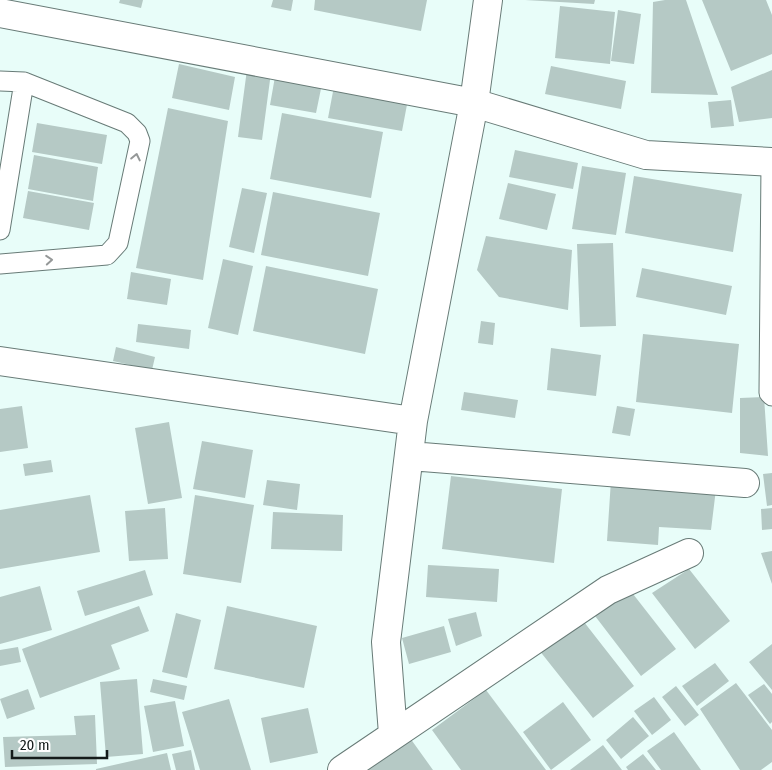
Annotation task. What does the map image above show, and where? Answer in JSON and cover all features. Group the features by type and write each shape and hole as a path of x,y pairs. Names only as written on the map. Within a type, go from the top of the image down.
{"street":[{"path":"393,734 386,642 413,421 474,103 488,0"},
{"path":"0,13 474,103 646,155 771,163"},
{"path":"0,361 413,421"},
{"path":"410,456 745,483"},
{"path":"342,770 608,590 689,553"}],"lane":[{"path":"0,81 24,82 127,123 137,133 140,142 118,243 107,255 0,264"},
{"path":"0,230 24,82"},
{"path":"771,163 769,393 772,396"}],"building":[{"path":"120,0 143,0 141,8 119,3"},
{"path":"273,0 293,0 291,11 271,7"},
{"path":"315,0 427,0 421,31 314,10"},
{"path":"525,0 595,0 594,4"},
{"path":"686,0 718,95 651,93 653,2"},
{"path":"702,0 766,0 772,15 772,54 731,71"},
{"path":"560,6 615,12 610,64 555,58"},
{"path":"618,10 641,14 634,64 611,61"},
{"path":"248,62 272,65 262,140 238,137"},
{"path":"179,64 235,77 229,110 172,98"},
{"path":"551,66 626,81 621,109 545,94"},
{"path":"772,70 772,118 739,122 731,87"},
{"path":"276,71 323,79 316,113 270,105"},
{"path":"335,81 409,94 402,131 328,118"},
{"path":"731,100 734,126 711,128 708,102"},
{"path":"168,108 228,121 203,280 136,268"},
{"path":"282,113 383,132 371,198 270,179"},
{"path":"37,123 107,135 102,164 32,152"},
{"path":"515,150 578,163 573,189 509,177"},
{"path":"34,155 98,167 93,201 28,189"},
{"path":"582,166 626,173 616,235 572,229"},
{"path":"634,176 742,194 733,252 625,233"},
{"path":"508,183 556,194 547,230 499,219"},
{"path":"242,188 267,193 254,253 229,247"},
{"path":"28,191 94,203 89,230 23,218"},
{"path":"273,192 380,213 368,276 261,255"},
{"path":"486,236 572,250 568,310 499,297 477,270"},
{"path":"613,243 616,326 580,327 577,244"},
{"path":"223,259 253,266 238,335 208,328"},
{"path":"266,266 378,289 365,354 253,331"},
{"path":"642,268 732,286 726,315 636,297"},
{"path":"131,272 171,279 167,305 127,299"},
{"path":"481,321 495,323 493,345 478,343"},
{"path":"138,324 191,330 189,349 136,342"},
{"path":"643,334 739,344 732,413 636,402"},
{"path":"116,347 155,357 152,370 113,361"},
{"path":"551,348 601,355 596,396 547,390"},
{"path":"464,392 518,400 515,418 461,410"},
{"path":"764,397 768,456 740,453 740,398"},
{"path":"22,406 28,448 0,452 0,409"},
{"path":"617,406 635,409 630,436 612,433"},
{"path":"169,422 182,498 148,504 135,428"},
{"path":"202,441 253,450 245,498 193,489"},
{"path":"51,460 53,472 25,476 23,464"},
{"path":"772,473 772,505 767,506 763,474"},
{"path":"451,476 562,489 554,563 442,549"},
{"path":"267,480 300,484 297,510 263,505"},
{"path":"611,480 716,489 711,530 659,527 658,545 607,541"},
{"path":"90,495 100,552 0,569 0,510"},
{"path":"195,495 254,505 241,583 183,574"},
{"path":"165,508 168,559 129,561 125,511"},
{"path":"772,508 772,529 762,530 761,509"},
{"path":"273,512 343,515 342,551 271,549"},
{"path":"772,551 772,584 761,553"},
{"path":"428,565 499,569 497,602 426,597"},
{"path":"689,569 730,621 695,649 652,593"},
{"path":"145,570 153,595 85,616 77,591"},
{"path":"626,585 676,649 641,676 592,612"},
{"path":"40,586 52,630 0,644 0,597"},
{"path":"139,606 149,631 111,645 120,669 40,698 22,649"},
{"path":"227,606 317,626 304,688 214,669"},
{"path":"476,612 482,636 456,646 448,619"},
{"path":"176,613 201,620 187,678 162,672"},
{"path":"577,613 634,686 593,718 535,645"},
{"path":"444,626 451,652 409,664 402,638"},
{"path":"772,644 772,690 749,662"},
{"path":"18,647 21,662 0,666 0,650"},
{"path":"715,663 729,681 697,706 682,686"},
{"path":"137,679 143,754 106,757 100,682"},
{"path":"153,679 187,686 184,700 150,692"},
{"path":"736,683 772,730 772,762 761,770 740,770 700,709"},
{"path":"764,684 772,694 772,722 770,724 748,695"},
{"path":"676,686 699,715 685,726 662,697"},
{"path":"28,689 35,709 7,719 0,699"},
{"path":"486,690 546,770 461,770 432,730"},
{"path":"654,697 671,720 652,735 634,711"},
{"path":"229,699 251,770 200,770 182,712"},
{"path":"175,701 184,746 153,752 144,706"},
{"path":"563,702 591,740 551,770 523,732"},
{"path":"308,708 318,753 270,763 261,718"},
{"path":"95,715 97,764 5,767 3,737 76,735 74,716"},
{"path":"633,717 649,736 621,759 606,740"},
{"path":"405,731 433,770 367,770 362,763"},
{"path":"674,732 701,770 661,770 647,751"},
{"path":"603,745 622,770 570,770"},
{"path":"191,750 195,770 176,770 172,754"},
{"path":"167,753 171,770 96,770 96,769"},
{"path":"643,754 656,770 628,770 626,767"}]}
